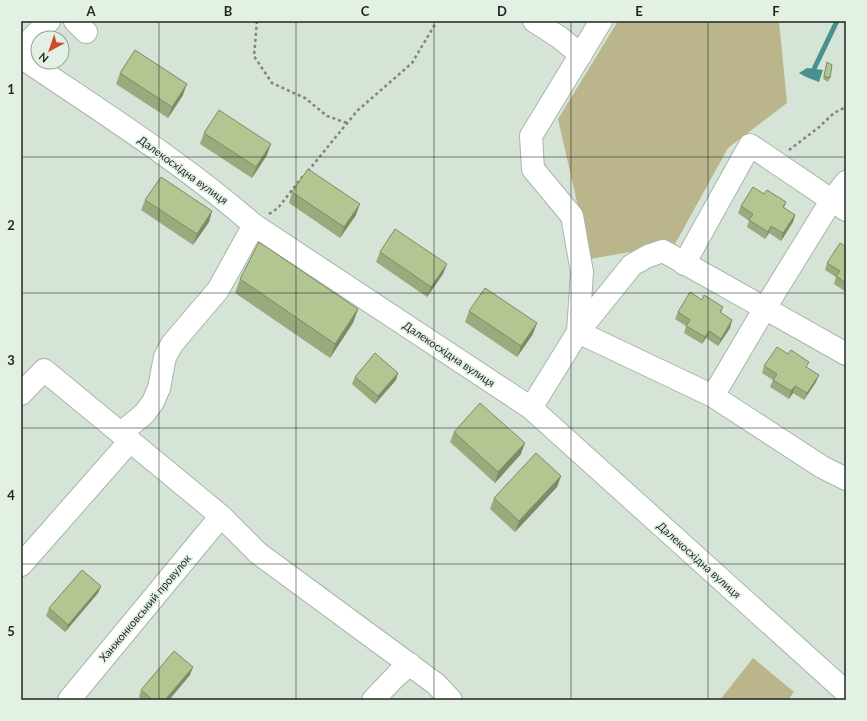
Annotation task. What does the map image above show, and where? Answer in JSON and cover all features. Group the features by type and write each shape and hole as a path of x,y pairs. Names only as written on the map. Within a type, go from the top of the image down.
{"street":[{"path":"21,52 28,42 49,21"},
{"path":"534,21 560,37 580,55"},
{"path":"578,332 582,272 572,216 533,169 531,136 601,21"},
{"name":"Далекосхідна вулиця","path":"21,57 153,146 228,202 254,225 531,408 846,692"},
{"path":"684,264 750,145 838,206"},
{"path":"713,396 765,308 838,206 846,182"},
{"path":"21,565 153,402 159,388 165,357 172,344 218,290 254,225"},
{"path":"531,408 578,332 632,265 648,256 663,251 846,354"},
{"path":"578,332 713,396 822,467 846,479"},
{"path":"21,394 44,370 222,516 258,553 410,664 436,684 451,700"},
{"name":"Ханжонковський провулок","path":"69,700 222,516"},
{"path":"373,700 410,664"}],"path":[{"path":"257,21 254,56 272,83 306,98 327,116 347,123"},
{"path":"254,225 278,208 357,111 412,63 437,21"},
{"path":"774,162 818,128 834,113 846,107"}],"shaded area":[{"path":"618,21 779,21 787,103 728,148 675,244 590,259 558,119"},
{"path":"753,658 794,692 788,700 720,700"}],"water":[{"path":"807,68 823,70 819,82 799,73"}],"building":[{"path":"135,50 187,84 172,107 120,73"},
{"path":"827,62 832,65 830,78 824,76"},
{"path":"219,110 271,144 256,167 204,133"},
{"path":"308,169 360,204 344,227 292,192"},
{"path":"161,177 212,211 197,234 145,200"},
{"path":"753,187 764,194 767,190 786,202 783,207 795,215 783,233 771,226 768,232 749,220 753,214 741,206"},
{"path":"395,229 447,264 431,287 380,252"},
{"path":"259,242 358,309 335,344 240,279"},
{"path":"840,243 846,247 846,283 836,276 840,271 827,263"},
{"path":"485,288 537,323 521,346 469,311"},
{"path":"690,292 702,300 704,295 723,307 720,312 732,320 721,339 709,331 705,337 686,326 690,320 678,312"},
{"path":"777,347 788,354 791,350 809,362 806,367 819,375 807,393 795,386 791,391 773,380 777,374 764,366"},
{"path":"375,353 398,373 378,396 355,377"},
{"path":"480,403 525,443 498,472 454,432"},
{"path":"536,453 561,476 519,521 494,498"},
{"path":"82,570 101,586 68,625 49,608"},
{"path":"174,651 193,667 165,700 153,700 141,690"}],"waterway":[{"path":"814,69 837,21"}]}
